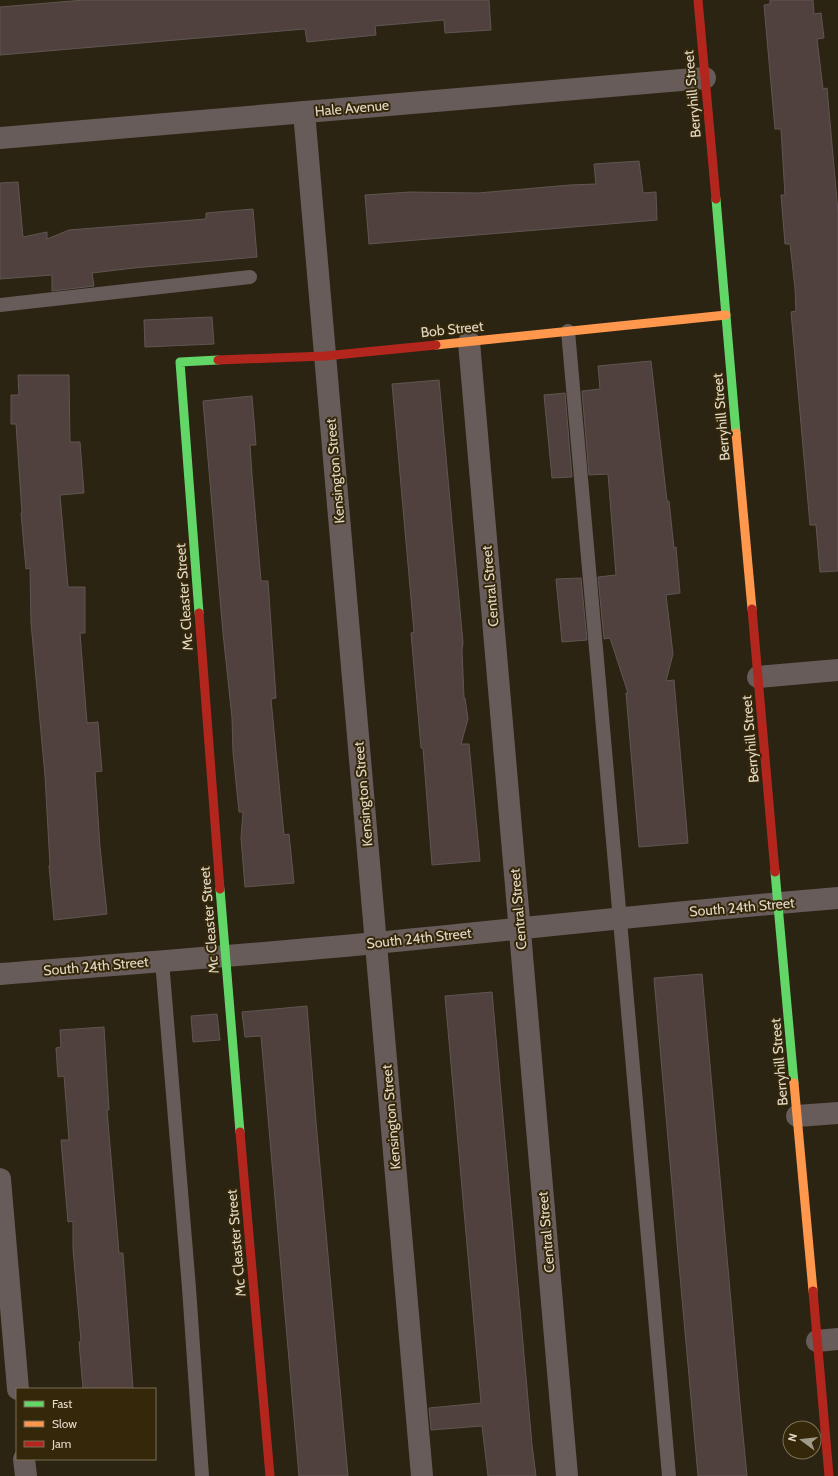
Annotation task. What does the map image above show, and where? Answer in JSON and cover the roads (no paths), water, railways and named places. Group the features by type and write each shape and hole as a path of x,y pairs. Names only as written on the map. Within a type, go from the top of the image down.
{"street":[{"name":"Berryhill Street","path":"698,0 797,1116 828,1340 829,1476"},
{"name":"Hale Avenue","path":"0,138 704,78"},
{"name":"Kensington Street","path":"304,112 422,1476"},
{"name":"Bob Street","path":"180,362 325,356 726,315"},
{"name":"Central Street","path":"469,342 567,1476"},
{"name":"Mc Cleaster Street","path":"180,362 225,957 270,1476"},
{"path":"758,677 838,670"},
{"name":"South 24th Street","path":"0,974 162,960 225,957 838,898"},
{"path":"797,1116 838,1113"},
{"path":"0,1179 18,1388"},
{"path":"24,1460 26,1476"}],"lane":[{"path":"0,305 250,277"},
{"path":"568,331 669,1476"},
{"path":"162,960 189,1280 202,1476"}]}
